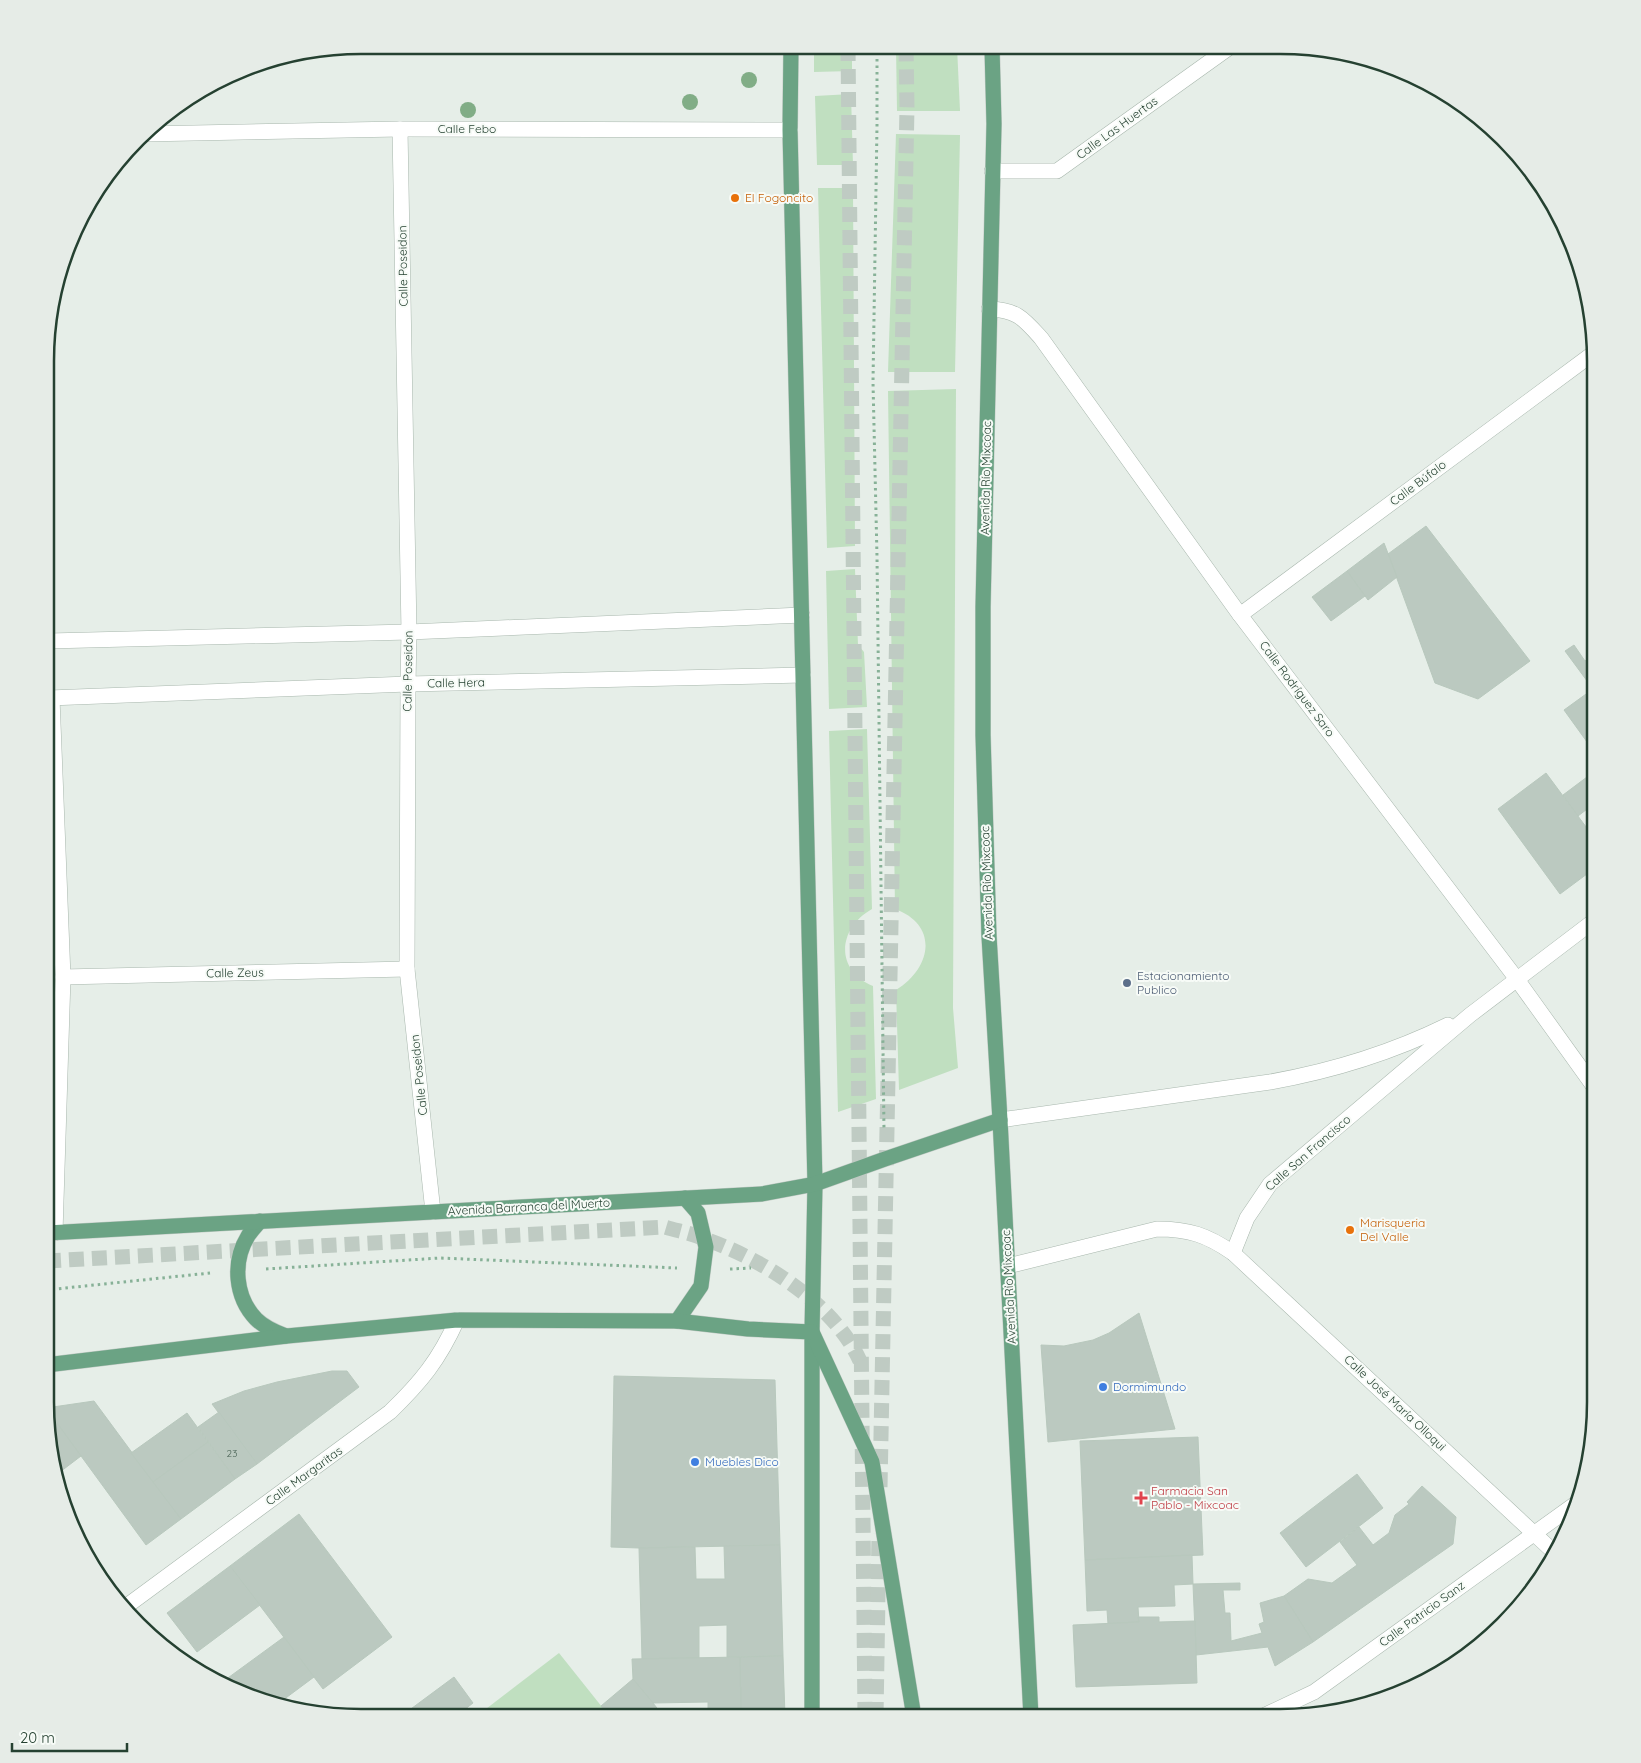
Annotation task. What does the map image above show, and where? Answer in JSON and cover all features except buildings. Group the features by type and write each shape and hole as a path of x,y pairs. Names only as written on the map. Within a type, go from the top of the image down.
{"main road":[{"path":"791,54 790,130 815,1184 812,1332 812,1709"},
{"name":"Avenida Río Mixcoac","path":"992,54 994,124 982,734 989,936 1031,1709"},
{"name":"Avenida Barranca del Muerto","path":"54,1233 762,1194 815,1184 1000,1120"},
{"path":"677,1321 701,1286 706,1247 698,1213 685,1198"},
{"path":"260,1221 248,1235 240,1252 239,1288 246,1305 256,1319 271,1330 287,1336"},
{"path":"54,1364 287,1336 457,1320 677,1321 748,1329 812,1332"},
{"path":"812,1332 872,1462 913,1709"}],"street":[{"name":"Calle Las Huertas","path":"992,171 1058,171 1220,54"},
{"name":"Calle Febo","path":"154,134 400,129 790,130"},
{"name":"Calle Poseidon","path":"400,129 409,632 407,969 433,1212"},
{"name":"Calle Rodríguez Saro","path":"989,309 1005,310 1025,320 1040,338 1240,615 1516,978 1587,1077"},
{"name":"Calle Búfalo","path":"1240,615 1587,358"},
{"path":"54,641 409,632 802,615"},
{"name":"Calle Hera","path":"54,698 408,684 803,675"},
{"path":"54,784 63,977 54,1169"},
{"name":"Calle San Francisco","path":"1233,1253 1247,1218 1270,1184 1470,1015 1516,978 1587,926"},
{"name":"Calle Zeus","path":"63,977 407,969"},
{"name":"Calle San Francisco","path":"1000,1120 1270,1082 1312,1074 1352,1064 1392,1050 1470,1015"},
{"path":"1008,1266 1157,1229 1193,1232 1214,1240 1233,1253"},
{"name":"Calle José María Olloqui","path":"1233,1253 1550,1548"},
{"name":"Calle Margaritas","path":"129,1604 390,1412 417,1386 433,1366 457,1320"},
{"name":"Calle Patricio Sanz","path":"1278,1709 1314,1692 1568,1509"}],"path":[{"path":"876,54 877,163 873,382 885,1159"},
{"path":"54,1289 238,1270 440,1258 702,1270 751,1268"}],"green space":[{"path":"814,54 852,54 852,71 814,72"},
{"path":"896,54 957,54 960,111 897,111"},
{"path":"851,94 853,165 817,165 815,96"},
{"path":"896,134 960,135 955,372 888,372"},
{"path":"818,188 853,188 855,546 827,548"},
{"path":"956,389 953,1008 958,1068 899,1090 896,990 908,981 917,970 923,959 926,947 919,925 909,916 895,909 888,391"},
{"path":"855,569 858,645 864,652 867,707 829,709 826,571"},
{"path":"867,729 872,909 852,927 847,937 845,949 847,960 852,970 860,979 873,986 876,1099 838,1112 829,731"},
{"path":"559,1653 604,1709 486,1709"}],"tunnel":[{"path":"848,54 865,1709"},
{"path":"880,1487 907,107 906,54"},
{"path":"54,1261 665,1227 725,1247 771,1270 793,1285 833,1320 848,1340 860,1361"},
{"path":"876,1709 879,1533"}],"place":[{"name":"El Fogoncito","path":"735,198"},
{"name":"Estacionamiento Publico","path":"1127,983"},
{"name":"Marisqueria Del Valle","path":"1350,1230"},
{"name":"Dormimundo","path":"1103,1387"},
{"name":"Muebles Dico","path":"695,1462"},
{"name":"Farmacia San Pablo - Mixcoac","path":"1141,1498"}]}
